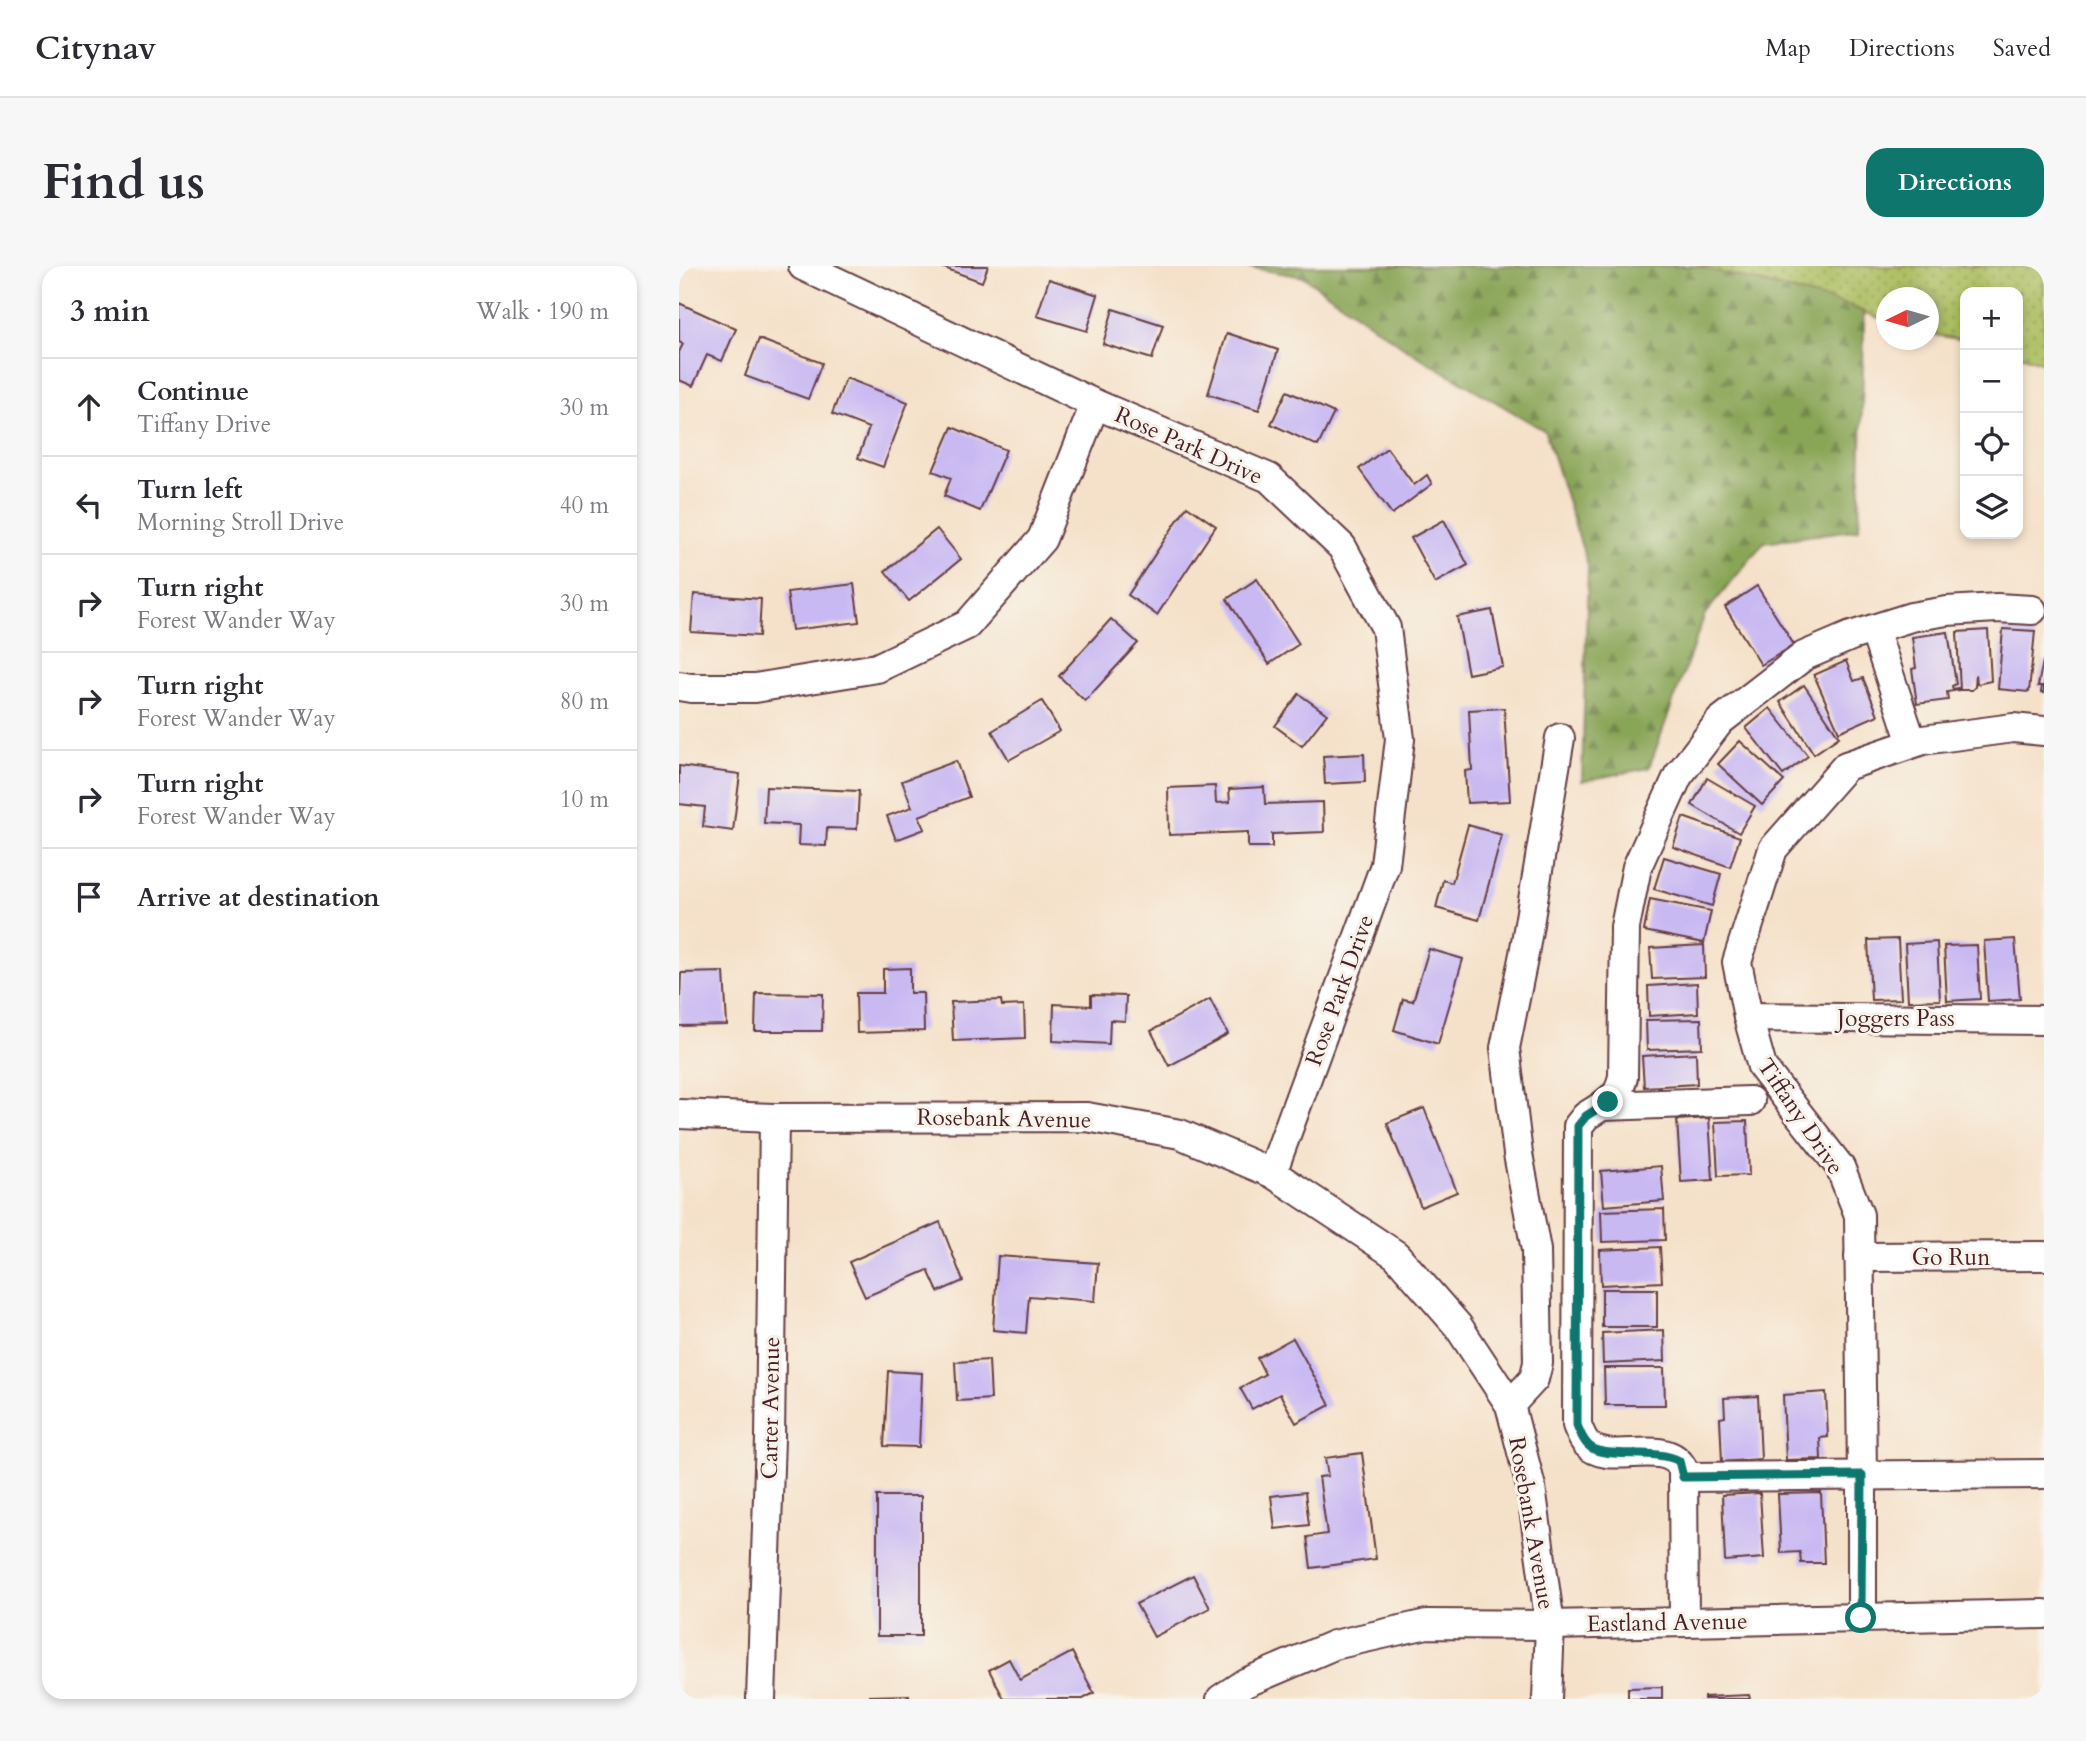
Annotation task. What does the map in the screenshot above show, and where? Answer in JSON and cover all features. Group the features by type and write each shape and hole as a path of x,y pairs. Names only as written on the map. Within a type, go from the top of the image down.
{"street":[{"name":"Rose Park Drive","path":"803,266 1095,404 1269,478 1342,547 1386,628 1400,739 1385,865 1272,1173"},
{"path":"679,685 691,688 755,688 877,668 967,625 1042,539 1095,404"},
{"path":"1685,1622 1683,1477 1679,1461 1667,1454 1601,1452 1589,1447 1577,1425 1578,1126 1586,1116 1618,1093 1623,1077 1625,927 1637,867 1678,776 1720,721 1804,656 1911,617 1947,611 1997,608 2032,610"},
{"path":"1874,629 1912,743"},
{"name":"Tiffany Drive","path":"1861,1618 1859,1215 1840,1167 1762,1067 1737,962 1773,849 1846,766 1912,743 2013,727 2044,731"},
{"path":"1510,1405 1534,1380 1538,1363 1536,1250 1518,1154 1505,1048 1524,954 1560,738"},
{"name":"Joggers Pass","path":"1748,1017 2044,1020"},
{"path":"1602,1106 1750,1101"},
{"name":"Rosebank Avenue","path":"679,1114 774,1118 1087,1117 1180,1134 1272,1173 1396,1255 1458,1326 1510,1405 1531,1487 1550,1625 1547,1699"},
{"name":"Carter Avenue","path":"761,1699 770,1439 774,1118"},
{"name":"Go Run","path":"1859,1257 2044,1256"},
{"path":"1683,1477 2044,1474"},
{"name":"Eastland Avenue","path":"1221,1699 1245,1683 1334,1645 1427,1624 1550,1625 2044,1614"}],"green space":[{"path":"1241,266 2044,266 2044,363 2023,356 2023,287 1960,287 1960,339 1939,336 1939,287 1876,287 1876,291 1865,284 1859,529 1764,542 1705,614 1649,768 1582,781 1588,566 1545,431 1409,351 1304,277"},
{"path":"1696,266 2044,266 2044,363 2023,356 2023,287 1960,287 1960,339 1939,336 1939,287 1876,287 1876,317 1845,304"}],"building":[{"path":"939,266 988,266 982,282"},
{"path":"1049,279 1098,295 1087,331 1037,316"},
{"path":"679,303 736,329 722,361 707,355 693,386 679,380 679,352 683,344 679,342"},
{"path":"1113,309 1163,325 1152,359 1103,344"},
{"path":"1227,333 1278,350 1259,410 1208,394"},
{"path":"759,339 822,363 808,399 745,376"},
{"path":"846,378 908,402 883,467 858,458 869,428 832,414"},
{"path":"1287,391 1334,413 1318,446 1271,424"},
{"path":"952,427 1006,450 980,511 944,496 951,478 933,471"},
{"path":"1387,448 1414,485 1427,475 1432,484 1392,514 1359,469"},
{"path":"1187,506 1216,526 1157,615 1128,595"},
{"path":"1444,520 1468,565 1435,583 1411,538"},
{"path":"937,529 961,559 909,601 885,571"},
{"path":"1257,579 1299,644 1269,664 1227,599"},
{"path":"854,584 859,622 792,630 787,592"},
{"path":"1757,586 1794,645 1761,665 1725,607"},
{"path":"694,594 761,599 759,636 691,632"},
{"path":"1492,610 1503,667 1468,674 1457,617"},
{"path":"1111,619 1138,643 1085,701 1059,676"},
{"path":"2003,629 2035,631 2029,692 1998,689"},
{"path":"1988,630 1991,681 1977,684 1976,674 1975,687 1972,690 1960,690 1957,632"},
{"path":"1948,632 1956,684 1952,686 1953,689 1959,690 1947,692 1948,700 1917,704 1912,669 1916,668 1912,637"},
{"path":"1846,661 1854,681 1863,678 1878,715 1839,732 1814,675"},
{"path":"2043,661 2044,693 2041,692 2042,686 2038,686"},
{"path":"1804,685 1839,737 1814,754 1780,702"},
{"path":"1299,694 1327,714 1302,746 1275,726"},
{"path":"1042,701 1060,731 1009,760 992,731"},
{"path":"1504,708 1510,801 1467,803 1465,771 1472,770 1469,710"},
{"path":"1770,708 1808,756 1783,775 1746,728"},
{"path":"1740,741 1784,781 1762,805 1718,764"},
{"path":"1364,754 1365,782 1325,784 1323,756"},
{"path":"956,761 969,797 919,816 925,829 896,840 887,816 912,807 902,781"},
{"path":"679,766 740,774 733,831 703,827 705,807 679,804"},
{"path":"1707,778 1755,806 1739,833 1692,805"},
{"path":"1215,786 1216,803 1230,802 1229,789 1264,787 1265,804 1323,802 1324,832 1272,834 1272,847 1248,847 1248,832 1169,835 1168,788"},
{"path":"766,787 859,791 857,829 827,828 826,846 798,845 799,825 764,823"},
{"path":"1683,817 1740,837 1730,867 1673,847"},
{"path":"1468,825 1502,835 1479,920 1436,908 1443,880 1452,883"},
{"path":"1664,857 1721,874 1712,906 1654,889"},
{"path":"1650,899 1711,911 1704,943 1644,931"},
{"path":"1898,939 1901,999 1871,1000 1868,940"},
{"path":"2015,939 2020,999 1988,1001 1984,941"},
{"path":"1937,942 1940,1000 1908,1001 1905,944"},
{"path":"1704,945 1705,977 1652,979 1650,948"},
{"path":"1977,945 1980,999 1947,1001 1944,946"},
{"path":"1429,949 1463,959 1438,1044 1394,1030 1403,999 1413,1001"},
{"path":"910,968 910,993 923,993 924,1031 857,1033 856,993 883,993 883,969"},
{"path":"724,972 727,1025 679,1026 681,973"},
{"path":"1697,983 1698,1013 1649,1016 1648,986"},
{"path":"756,993 823,994 822,1031 755,1031"},
{"path":"1091,995 1126,996 1125,1021 1110,1020 1109,1044 1053,1041 1054,1004 1091,1006"},
{"path":"1210,999 1228,1034 1169,1066 1151,1031"},
{"path":"1001,1000 1002,1006 1024,1005 1025,1038 953,1041 951,1002"},
{"path":"1701,1019 1702,1048 1647,1050 1646,1020"},
{"path":"1696,1053 1697,1084 1644,1087 1642,1056"},
{"path":"1424,1108 1457,1192 1421,1207 1387,1123"},
{"path":"1709,1118 1713,1180 1681,1182 1677,1120"},
{"path":"1747,1121 1749,1175 1718,1176 1715,1122"},
{"path":"1661,1166 1664,1201 1604,1206 1601,1171"},
{"path":"1664,1209 1665,1240 1602,1242 1601,1211"},
{"path":"940,1222 963,1281 938,1292 928,1270 865,1297 849,1262"},
{"path":"1660,1247 1662,1282 1601,1285 1600,1250"},
{"path":"998,1256 1098,1263 1095,1301 1029,1296 1026,1333 993,1330"},
{"path":"1602,1289 1657,1289 1657,1327 1602,1327"},
{"path":"1664,1330 1665,1361 1603,1364 1602,1333"},
{"path":"1293,1338 1330,1405 1296,1423 1280,1394 1252,1409 1240,1388 1265,1374 1257,1358"},
{"path":"989,1360 991,1399 957,1401 955,1362"},
{"path":"1604,1368 1664,1368 1665,1405 1605,1405"},
{"path":"888,1371 922,1373 919,1447 884,1446"},
{"path":"1826,1392 1828,1437 1820,1438 1821,1459 1786,1460 1783,1395"},
{"path":"1758,1396 1761,1459 1722,1462 1720,1418 1725,1417 1724,1398"},
{"path":"1362,1453 1376,1559 1311,1568 1307,1537 1327,1534 1319,1477 1328,1476 1325,1458"},
{"path":"1305,1492 1309,1525 1275,1529 1271,1496"},
{"path":"1760,1493 1764,1558 1725,1561 1722,1495"},
{"path":"1821,1493 1824,1563 1801,1563 1800,1552 1781,1553 1778,1494"},
{"path":"877,1496 921,1496 921,1636 877,1636"},
{"path":"1193,1575 1210,1608 1154,1637 1136,1604"},
{"path":"1072,1652 1094,1693 1083,1699 1004,1699 989,1670 1009,1659 1020,1680"},
{"path":"1662,1687 1662,1699 1628,1699 1628,1688"},
{"path":"909,1695 909,1699 870,1699 870,1696"},
{"path":"1749,1695 1750,1699 1704,1699 1704,1697"}],"route":[{"path":"1608,1102 1586,1116 1578,1126 1577,1425 1583,1438 1589,1447 1601,1452 1667,1454 1679,1461 1683,1477 1862,1475 1861,1618"}]}
